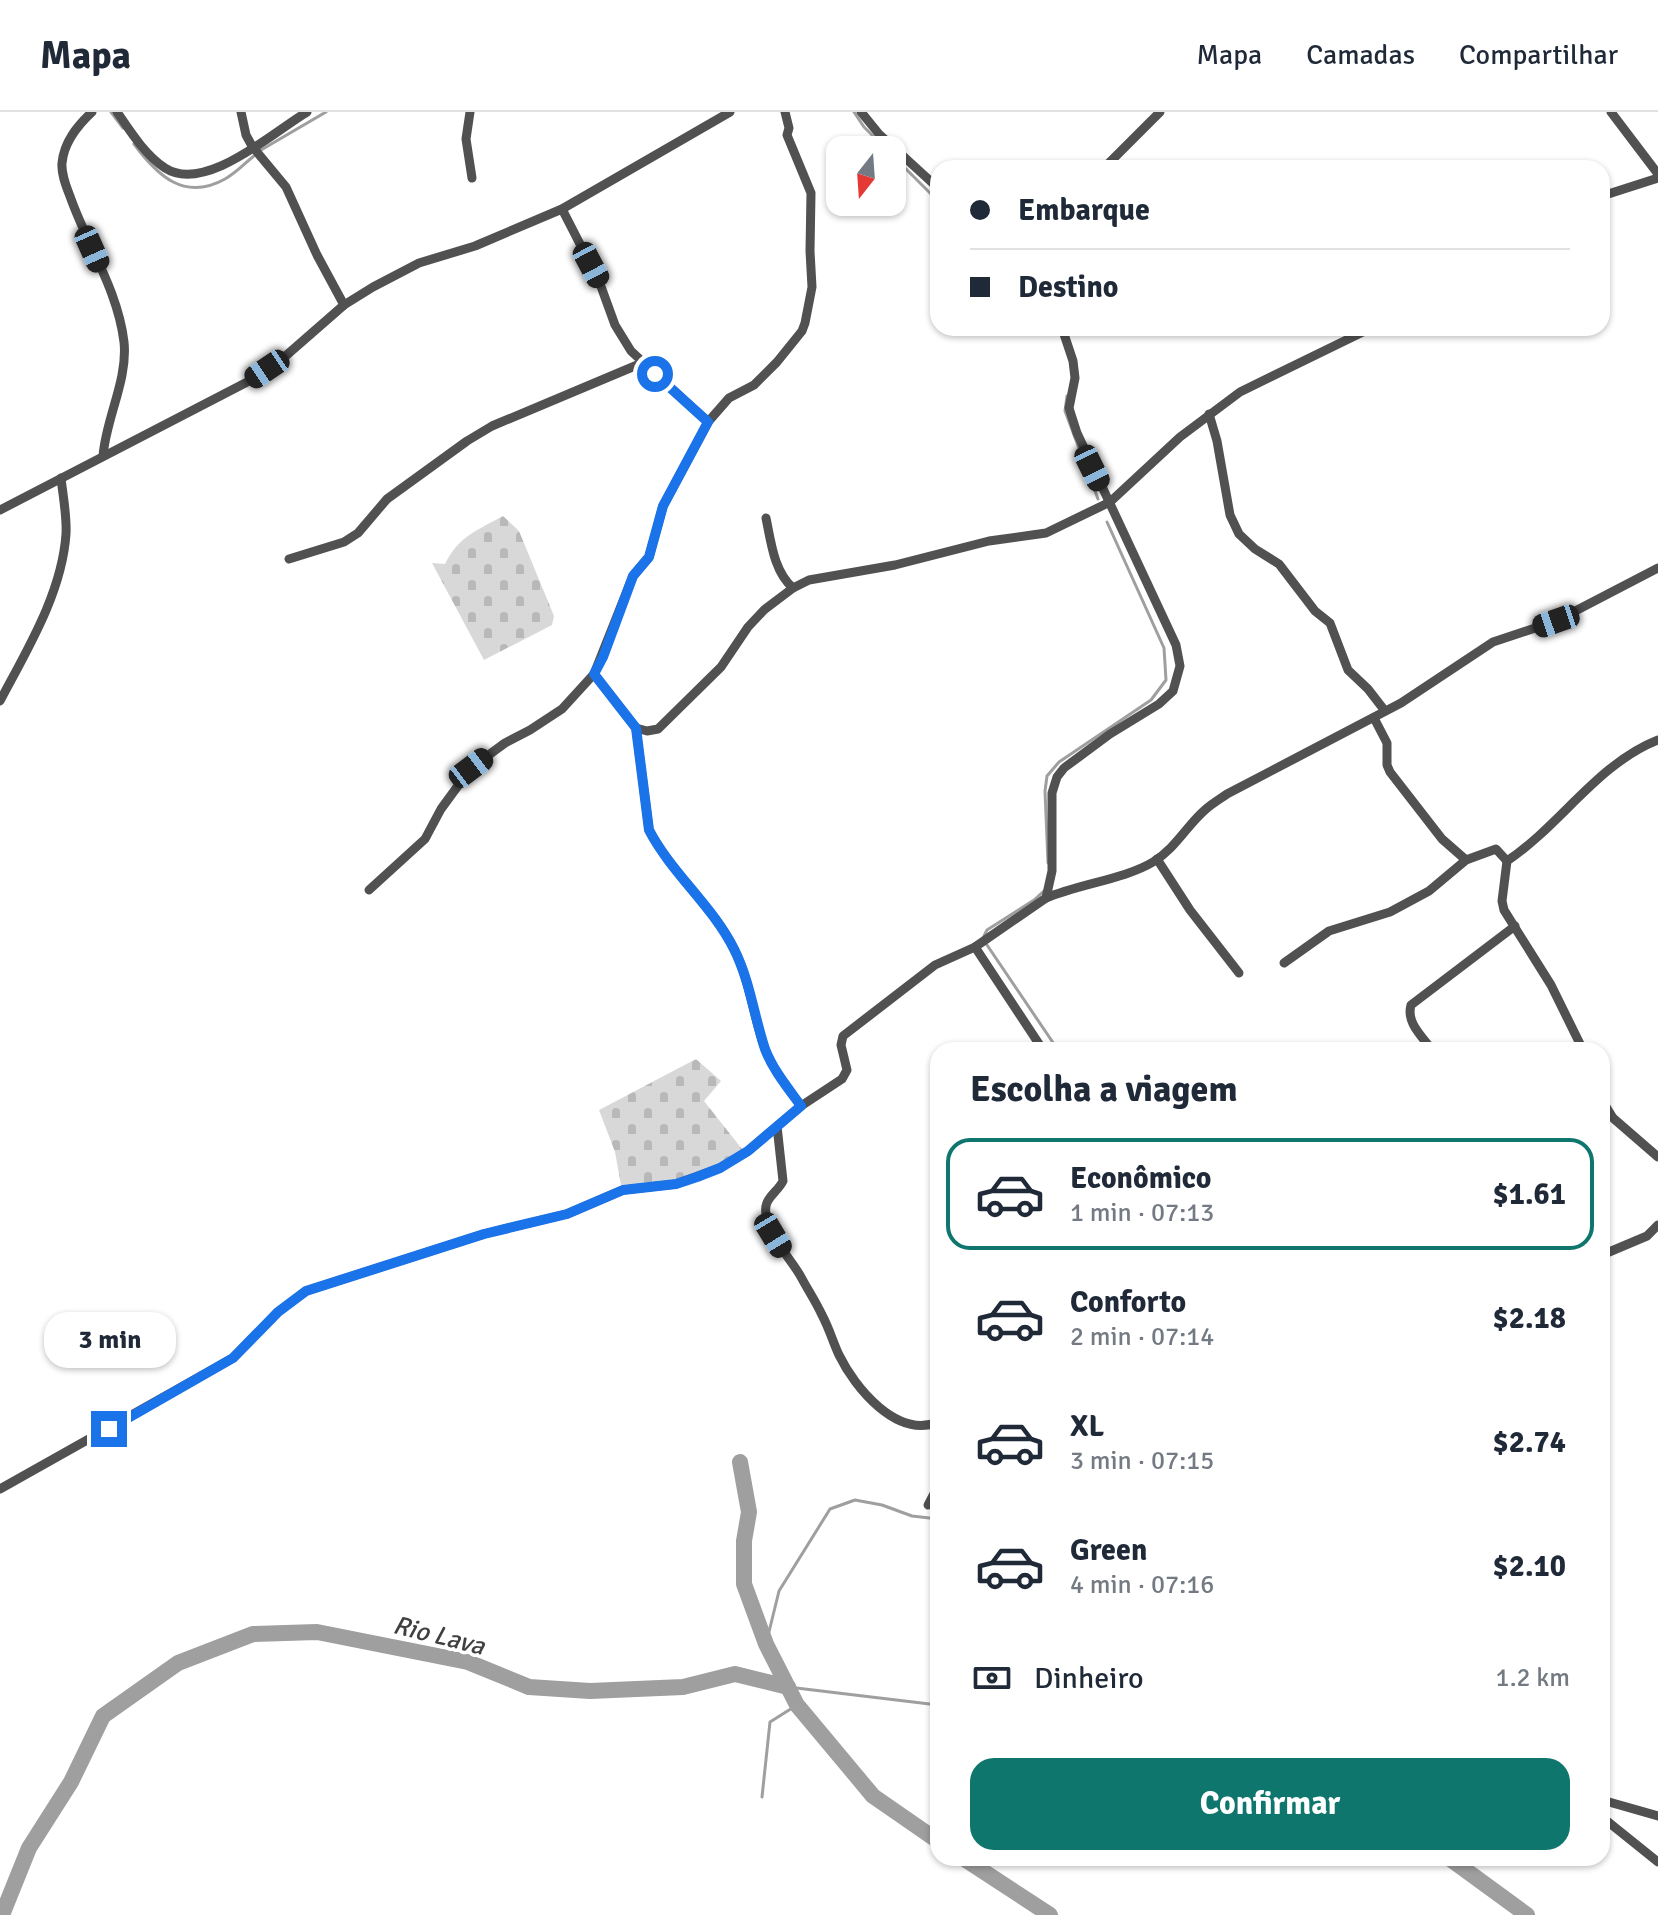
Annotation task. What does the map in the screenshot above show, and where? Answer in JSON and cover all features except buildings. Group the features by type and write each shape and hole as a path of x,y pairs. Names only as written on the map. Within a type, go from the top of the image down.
{"street":[{"path":"92,112 67,143 62,173 113,295 124,343 103,456"},
{"path":"117,112 157,162 167,170 188,175 208,172 255,151 307,112"},
{"path":"241,112 246,135 255,151 286,187 312,246 344,305"},
{"path":"470,112 466,139 472,178"},
{"path":"0,510 253,379 281,360 344,305 419,263 475,246 562,209 730,112"},
{"path":"369,890 425,839 441,809 471,768 505,743 562,709 594,674 633,576 649,557 663,506 708,422 717,408 729,398 754,385 802,331 811,301 811,193 787,135 789,128 785,112"},
{"path":"861,112 879,134 930,181"},
{"path":"1112,160 1160,112"},
{"path":"1610,193 1658,176 1611,112"},
{"path":"562,209 599,281 615,325 642,363 708,422"},
{"path":"1046,898 1052,871 1052,793 1057,777 1064,768 1110,734 1159,704 1173,691 1180,666 1176,645 1092,468 1069,408 1075,378 1065,336"},
{"path":"636,728 647,731 658,729 721,667 748,627 764,610 793,588 809,580 895,565 989,541 1046,533 1110,502 1209,414 1240,392 1355,336"},
{"path":"289,559 344,542 358,533 394,494 492,426 642,363"},
{"path":"1209,414 1230,515 1239,534 1279,564 1315,611 1330,623 1351,675 1368,689 1385,711"},
{"path":"0,701 27,651 57,580 66,532 61,478"},
{"path":"766,518 776,560 786,582 793,588"},
{"path":"0,1489 233,1358 278,1312 306,1291 484,1234 567,1214 623,1190 676,1184 720,1168 748,1151 801,1106 845,1075 841,1045 843,1036 935,965 975,947 1046,898 1072,887 1127,873 1157,859 1174,846 1206,809 1227,794 1374,718 1493,642 1556,621 1658,568"},
{"path":"594,674 636,728 649,830 657,845 706,903 724,931 749,987 766,1049 801,1106"},
{"path":"1374,718 1387,743 1390,772 1435,831 1466,860"},
{"path":"1579,1042 1551,985 1502,901 1507,861 1546,831 1606,772 1640,748 1658,740"},
{"path":"1284,963 1329,931 1390,912 1429,891 1466,860 1496,849 1507,861"},
{"path":"1157,859 1190,910 1239,973"},
{"path":"1426,1042 1411,1022 1411,1005 1515,926"},
{"path":"975,947 1038,1042"},
{"path":"1610,1113 1658,1157"},
{"path":"777,1126 783,1181 767,1201 765,1210 773,1235 796,1267 840,1356 862,1388 899,1422 930,1425"},
{"path":"1610,1252 1647,1236 1658,1225"},
{"path":"928,1505 930,1501"},
{"path":"1610,1802 1658,1816"},
{"path":"1610,1823 1658,1862"}],"green space":[{"path":"503,516 519,531 554,616 552,625 484,660 432,563 445,564 462,540"},
{"path":"696,1059 721,1081 704,1101 742,1149 698,1173 621,1185 615,1152 599,1110"}],"waterway":[{"path":"111,112 123,128"},
{"path":"261,150 326,112"},
{"path":"854,112 873,136"},
{"path":"134,144 162,175 173,182 197,188 225,179 255,155"},
{"path":"906,169 930,193"},
{"path":"1067,396 1065,411 1098,499"},
{"path":"1048,863 1047,776 1059,762 1151,700 1166,680 1164,648 1107,522"},
{"path":"984,936 987,930 1045,890"},
{"path":"987,945 1053,1042"},
{"path":"740,1462 749,1512 744,1541 744,1584 766,1644 797,1705 873,1796 930,1835"},
{"path":"766,1644 779,1591 830,1509 855,1500 930,1518"},
{"name":"Rio Lava","path":"2,1915 29,1848 71,1782 103,1716 178,1663 253,1634 317,1632 468,1662 529,1687 590,1691 683,1687 735,1674 788,1687"},
{"path":"788,1687 930,1704"},
{"path":"762,1797 770,1722 797,1705"},
{"name":"Rio Lava","path":"975,1866 1050,1915"},
{"path":"1460,1866 1527,1915"}],"route":[{"path":"109,1429 233,1358 278,1312 306,1291 484,1234 567,1214 623,1190 676,1184 697,1177 720,1168 748,1151 801,1106 783,1082 766,1049 749,987 724,931 706,903 657,845 649,830 636,728 594,674 633,576 649,557 663,506 708,422 655,374"}]}
